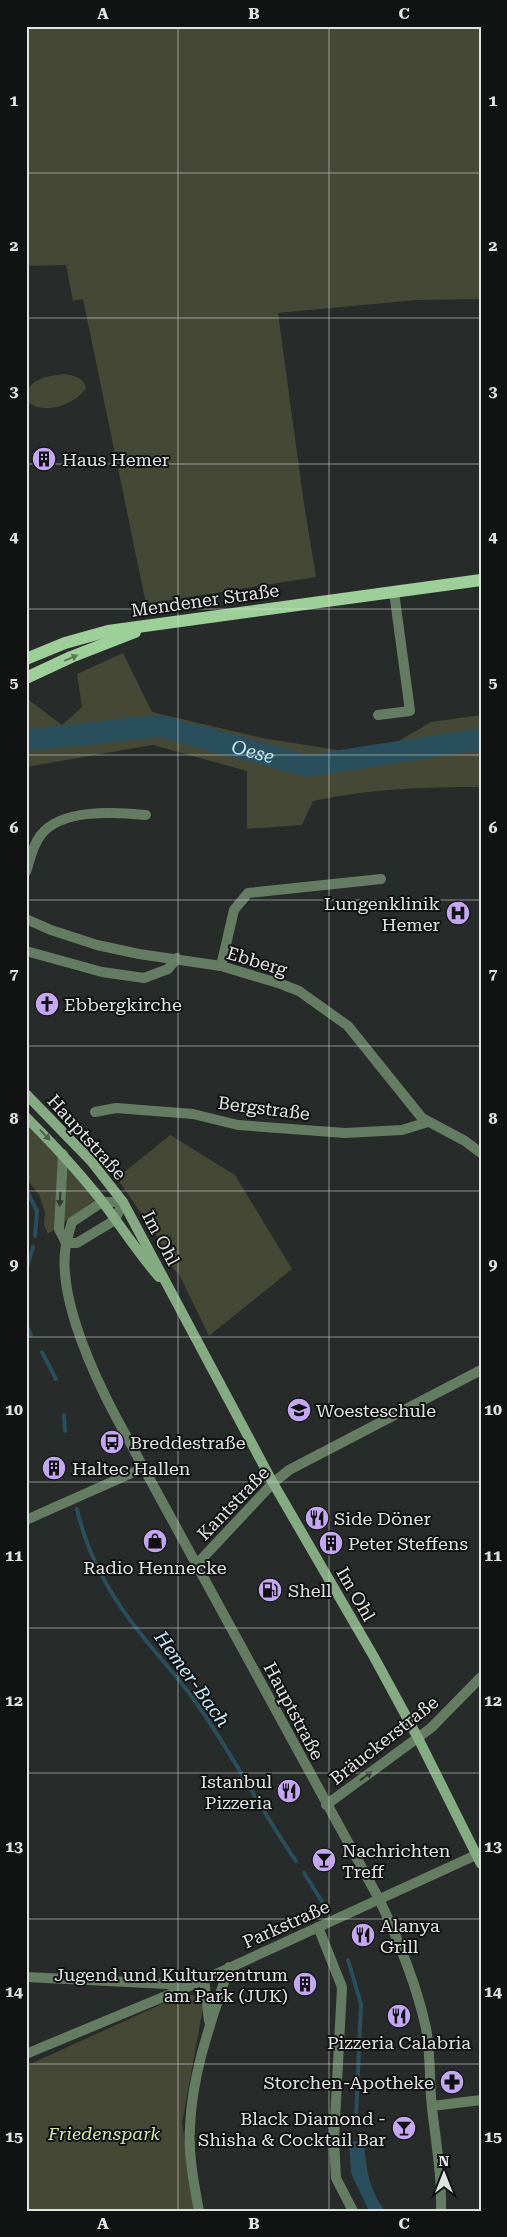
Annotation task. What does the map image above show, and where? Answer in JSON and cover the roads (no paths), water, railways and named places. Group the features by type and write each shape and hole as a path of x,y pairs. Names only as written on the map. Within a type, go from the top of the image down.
{"main road":[{"name":"Mendener Straße","path":"26,659 65,643 108,631 481,580"},
{"path":"26,678 71,657 151,626"},
{"name":"Hauptstraße","path":"26,1094 91,1161 123,1202"},
{"name":"Hauptstraße","path":"26,1117 63,1154 115,1220"},
{"name":"Im Ohl","path":"123,1202 273,1483 374,1657 418,1738 478,1860"},
{"name":"Im Ohl","path":"115,1220 140,1255 170,1290"}],"street":[{"path":"378,715 410,711 394,592"},
{"path":"26,872 34,848 41,835 53,824 68,818 114,811 146,815"},
{"path":"220,966 234,910 248,893 381,879"},
{"name":"Ebberg","path":"26,919 51,930 97,944 139,954 177,958 220,966 298,991 348,1026 428,1122"},
{"path":"26,951 102,972 144,978 168,969 177,958"},
{"name":"Bergstraße","path":"95,1112 116,1108 183,1113 238,1125 345,1132 402,1130 428,1122"},
{"path":"428,1122 456,1136 481,1153"},
{"name":"Hauptstraße","path":"63,1154 59,1228 66,1243"},
{"name":"Hauptstraße","path":"115,1220 123,1202 102,1202 72,1222 66,1243 65,1269 69,1296 85,1350 99,1385 143,1468 379,1899 400,1943 414,1982 426,2030 432,2106 442,2184 442,2211"},
{"path":"66,1243 77,1243 115,1220"},
{"name":"Kantstraße","path":"197,1564 273,1483 289,1470 481,1370"},
{"path":"26,1520 143,1468"},
{"name":"Bräuckerstraße","path":"326,1805 431,1728 460,1701 481,1677"},
{"name":"Parkstraße","path":"26,2054 192,1985 379,1899 478,1860"},
{"path":"318,1927 342,1987 334,2139 336,2178 354,2211"},
{"path":"199,2211 192,2162 190,2127 196,2076 229,1967"},
{"path":"26,1977 192,1985"},
{"path":"204,1978 210,2025"},
{"path":"432,2106 481,2100"}],"water":[{"path":"364,2140 371,2186 385,2211 369,2211 351,2173 349,2142"}],"waterway":[{"name":"Oese","path":"26,740 160,726 308,766 481,739"},
{"name":"Hemer-Bach","path":"26,1189 37,1211 35,1236"},
{"name":"Hemer-Bach","path":"26,1270 33,1247"},
{"name":"Hemer-Bach","path":"26,1325 31,1335"},
{"name":"Hemer-Bach","path":"42,1352 56,1379"},
{"name":"Hemer-Bach","path":"64,1415 65,1431"},
{"name":"Hemer-Bach","path":"77,1509 81,1526 94,1559 119,1605 195,1701 296,1861"},
{"name":"Hemer-Bach","path":"304,1873 326,1908"},
{"name":"Hemer-Bach","path":"348,1960 361,2004 356,2117"}],"place":[{"name":"Haus Hemer","path":"44,459"},
{"name":"Lungenklinik Hemer","path":"458,913"},
{"name":"Ebbergkirche","path":"47,1004"},
{"name":"Woesteschule","path":"299,1410"},
{"name":"Breddestraße","path":"112,1442"},
{"name":"Haltec Hallen","path":"54,1468"},
{"name":"Side Döner","path":"317,1518"},
{"name":"Radio Hennecke","path":"155,1541"},
{"name":"Peter Steffens","path":"331,1543"},
{"name":"Shell","path":"270,1590"},
{"name":"Istanbul Pizzeria","path":"289,1791"},
{"name":"Nachrichten Treff","path":"324,1860"},
{"name":"Alanya Grill","path":"363,1935"},
{"name":"Jugend und Kulturzentrum am Park (JUK)","path":"305,1984"},
{"name":"Pizzeria Calabria","path":"399,2016"},
{"name":"Storchen-Apotheke","path":"452,2082"},
{"name":"Black Diamond - Shisha & Cocktail Bar","path":"404,2128"}],"park label":[{"name":"Friedenspark","path":"104,2133"}]}
